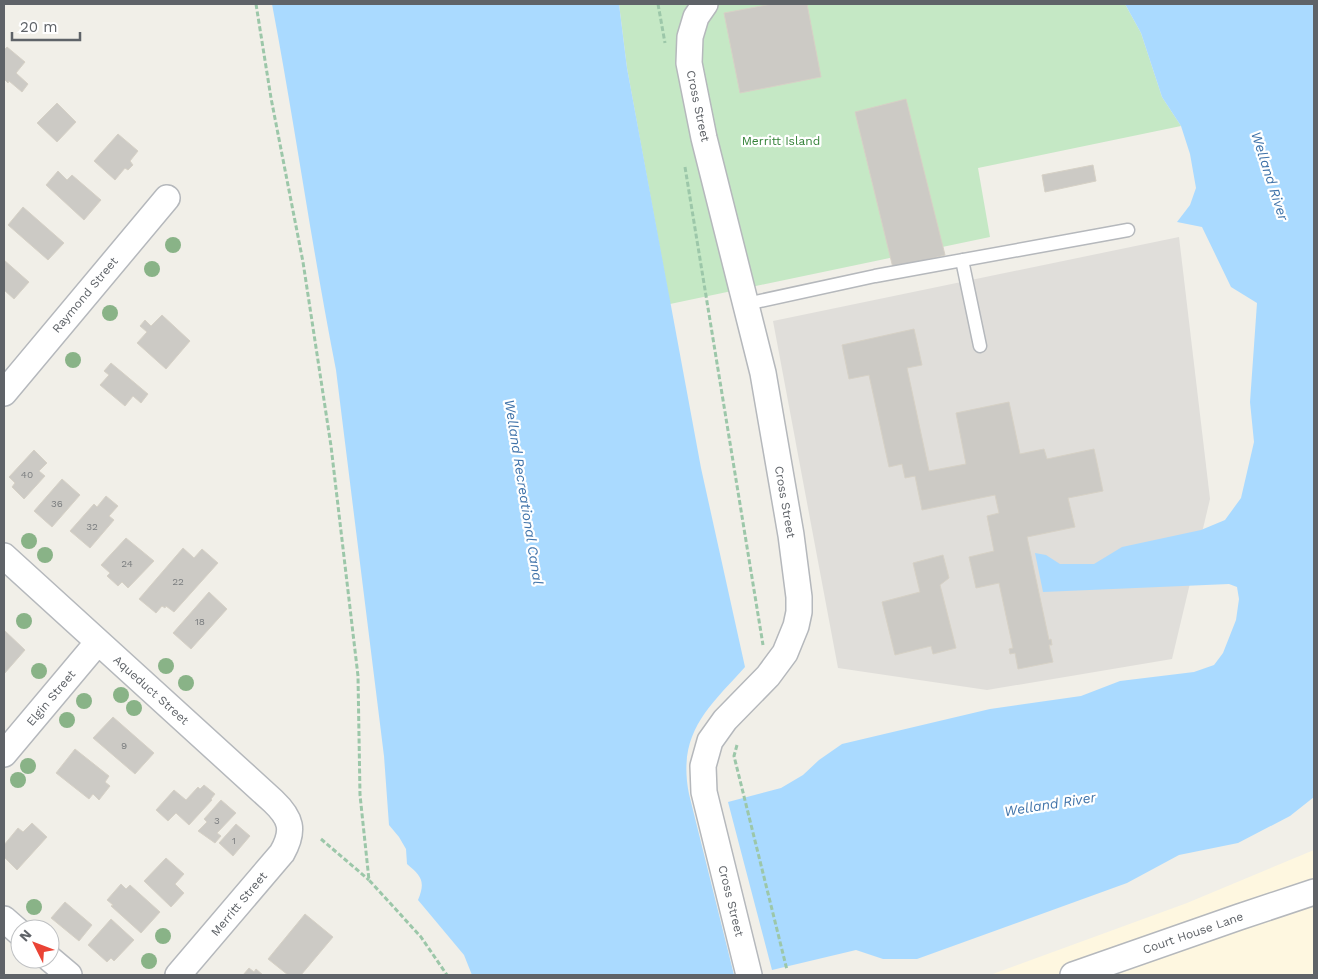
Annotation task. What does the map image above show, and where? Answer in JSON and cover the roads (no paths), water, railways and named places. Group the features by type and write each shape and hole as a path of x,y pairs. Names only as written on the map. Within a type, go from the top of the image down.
{"street":[{"name":"Cross Street","path":"705,4 696,17 690,36 690,63 704,138 763,373 791,535 799,597 799,612 792,640 785,653 768,676 725,720 710,741 703,766 704,792 749,975"},
{"name":"Raymond Street","path":"4,393 167,198"},
{"name":"Aqueduct Street","path":"4,556 273,800 284,812 290,829"},
{"name":"Elgin Street","path":"4,754 98,642"},
{"name":"Merritt Street","path":"178,975 282,853 287,844 290,829"},
{"name":"Court House Lane","path":"1073,975 1314,892"}],"lane":[{"path":"746,304 875,276 1128,230"},
{"path":"962,260 980,346"}],"water":[{"name":"Welland Recreational Canal","path":"272,4 619,4 627,68 701,468 745,667 708,709 699,723 687,754 686,773 689,794 734,975 472,975 464,955 418,900 422,888 421,879 407,864 406,849 389,825 384,756 336,370"},
{"name":"Welland River","path":"1125,4 1314,4 1314,797 1290,816 1238,843 1179,855 1127,883 917,959 883,959 856,950 772,970 728,802 781,788 803,775 819,760 842,744 990,709 1081,696 1120,681 1194,672 1214,665 1223,653 1236,620 1239,599 1237,587 1229,584 1043,592 1035,553 1046,555 1060,564 1094,564 1122,547 1201,530 1225,520 1241,498 1254,442 1250,402 1257,303 1231,287 1202,227 1177,222 1190,205 1196,188 1190,154 1181,126 1162,97 1141,33"}],"park label":[{"name":"Merritt Island","path":"781,141"}]}
